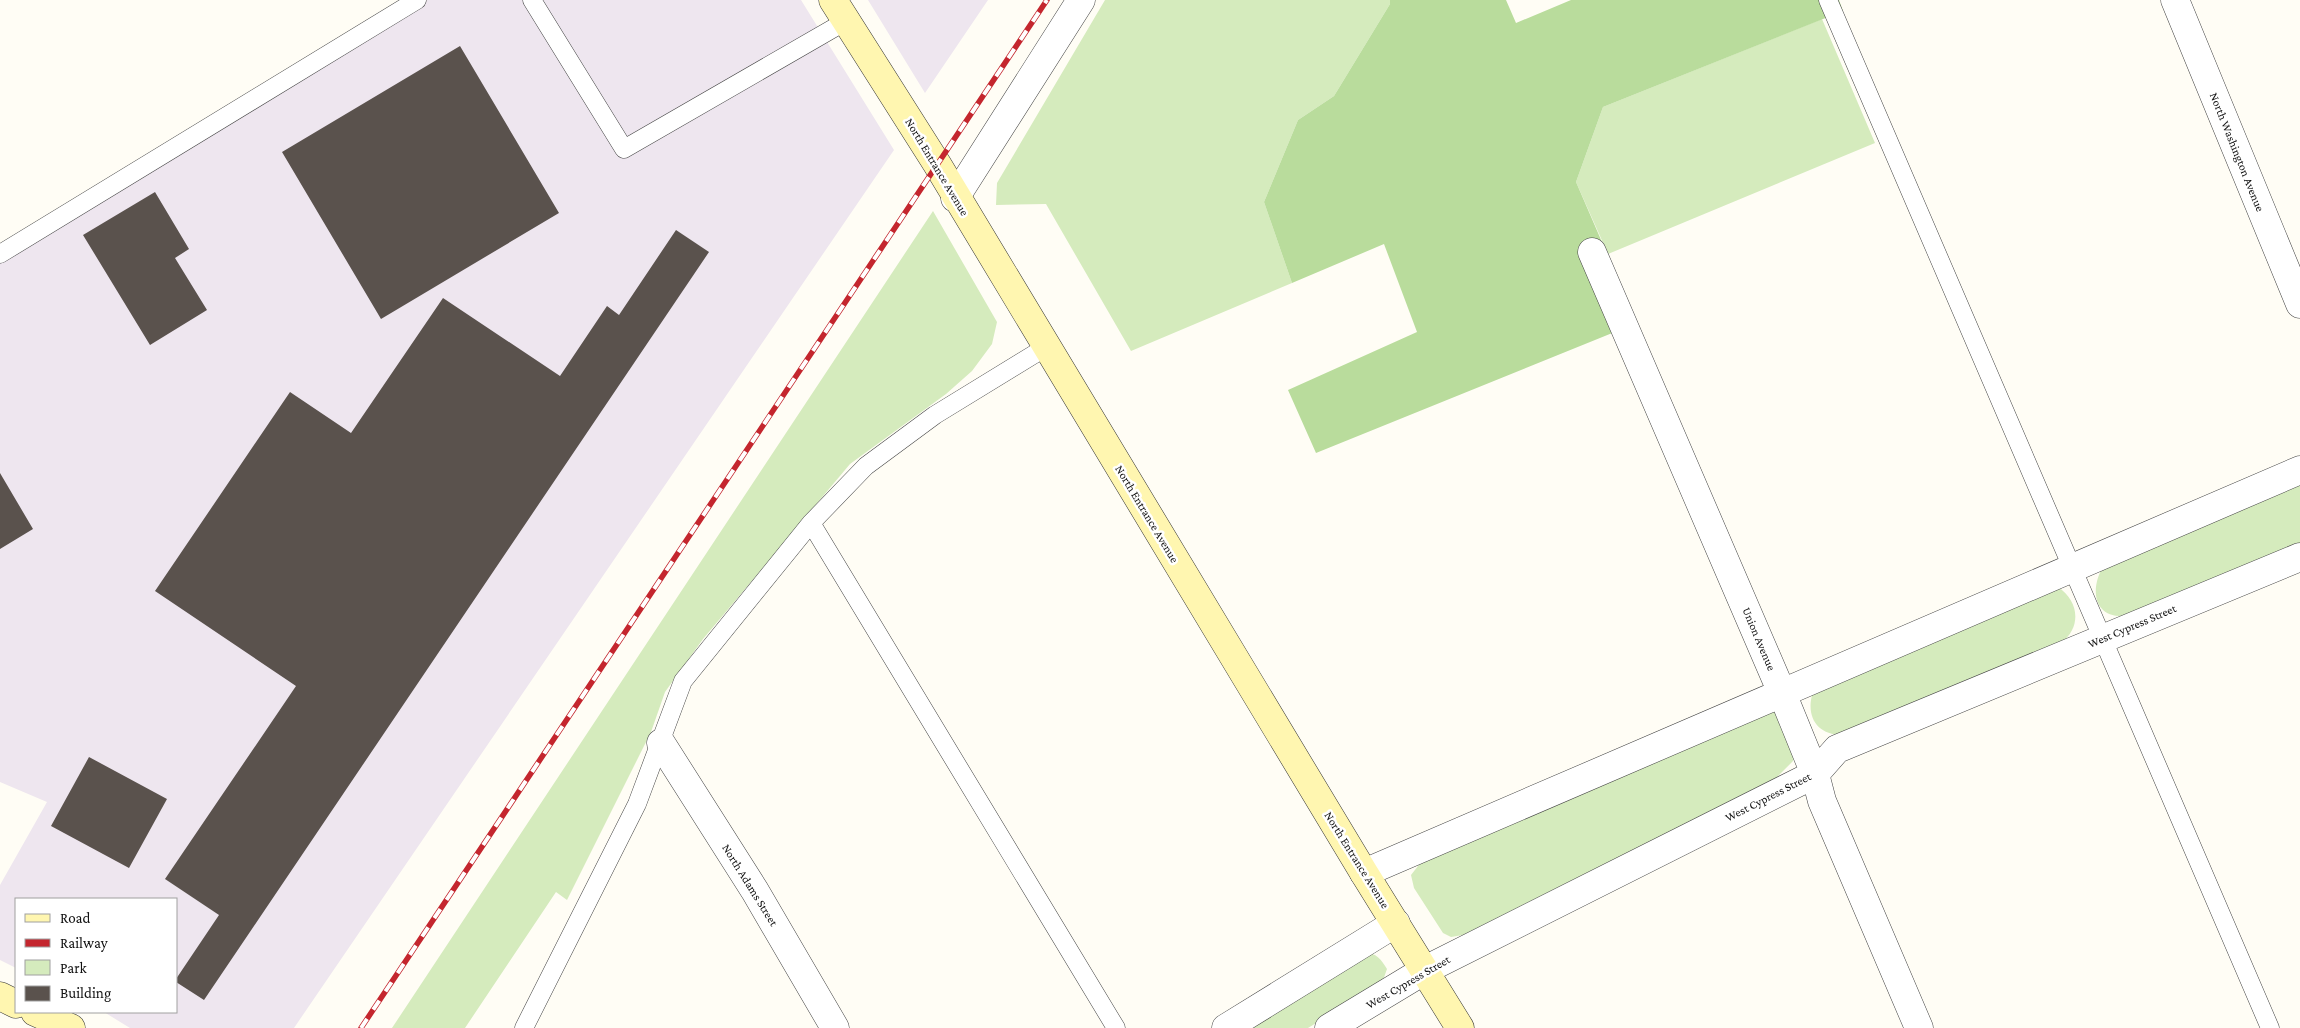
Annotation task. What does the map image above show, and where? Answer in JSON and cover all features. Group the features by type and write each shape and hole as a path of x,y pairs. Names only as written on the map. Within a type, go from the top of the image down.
{"main road":[{"name":"North Entrance Avenue","path":"839,10 937,164 1364,873 1460,1028"},
{"path":"0,996 15,1004"},
{"path":"37,1013 72,1028"}],"street":[{"path":"956,198 1082,0"},
{"name":"North Washington Avenue","path":"2174,0 2300,304"},
{"name":"Union Avenue","path":"1592,252 1782,693 1815,774 1822,801 1918,1028"},
{"path":"1364,873 2300,470"},
{"name":"West Cypress Street","path":"1329,1028 1425,970 1815,774 1837,749 2300,557"},
{"name":"North Adams Street","path":"661,743 755,891 835,1028"},
{"path":"1226,1028 1396,923"}],"lane":[{"path":"0,254 417,0"},
{"path":"532,0 624,149 839,10"},
{"path":"1828,0 2270,1028"},
{"path":"524,1028 633,812 684,681 811,523 866,466 936,415 1046,347"},
{"path":"811,523 1116,1028"}],"shaded area":[{"path":"427,0 801,0 894,150 294,1028 130,1028 106,1013 178,1013 178,898 15,898 15,968 0,960 0,885 47,802 0,782 0,261"},
{"path":"868,0 988,0 925,93"}],"green space":[{"path":"1105,0 1390,0 1390,4 1334,96 1298,120 1264,202 1292,283 1131,351 1046,204 996,205 997,183"},
{"path":"1390,0 1506,0 1516,23 1571,0 1839,0 1843,11 1603,107 1576,182 1637,323 1316,453 1288,390 1417,332 1384,244 1292,283 1264,202 1298,120 1334,96 1390,4"},
{"path":"1822,19 1875,143 1608,254 1576,182 1603,107"},
{"path":"933,211 997,322 992,344 972,371 946,394 850,464 703,639 665,692 651,732 567,900 556,892 465,1028 392,1028"},
{"path":"2300,480 2300,544 2125,616 2114,615 2100,607 2096,591 2104,565"},
{"path":"2058,587 2070,599 2075,614 2075,622 2072,629 2068,637 2061,643 1844,735 1828,733 1816,724 1811,712 1812,695"},
{"path":"1764,711 1775,712 1782,718 1795,753 1793,761 1775,779 1463,935 1451,937 1443,933 1414,888 1411,875 1425,857"},
{"path":"1365,952 1373,954 1383,962 1387,969 1382,983 1308,1028 1239,1028"}],"building":[{"path":"460,46 559,213 381,319 282,152"},
{"path":"155,192 189,249 175,258 207,310 150,345 83,235"},
{"path":"676,230 709,252 204,1000 178,983 178,976 219,915 165,879 296,686 155,591 290,392 351,433 443,298 560,376 607,306 619,315"},
{"path":"0,473 33,529 0,549"},
{"path":"89,757 167,799 129,868 51,826"}],"railway":[{"path":"361,1028 1047,0"}]}
